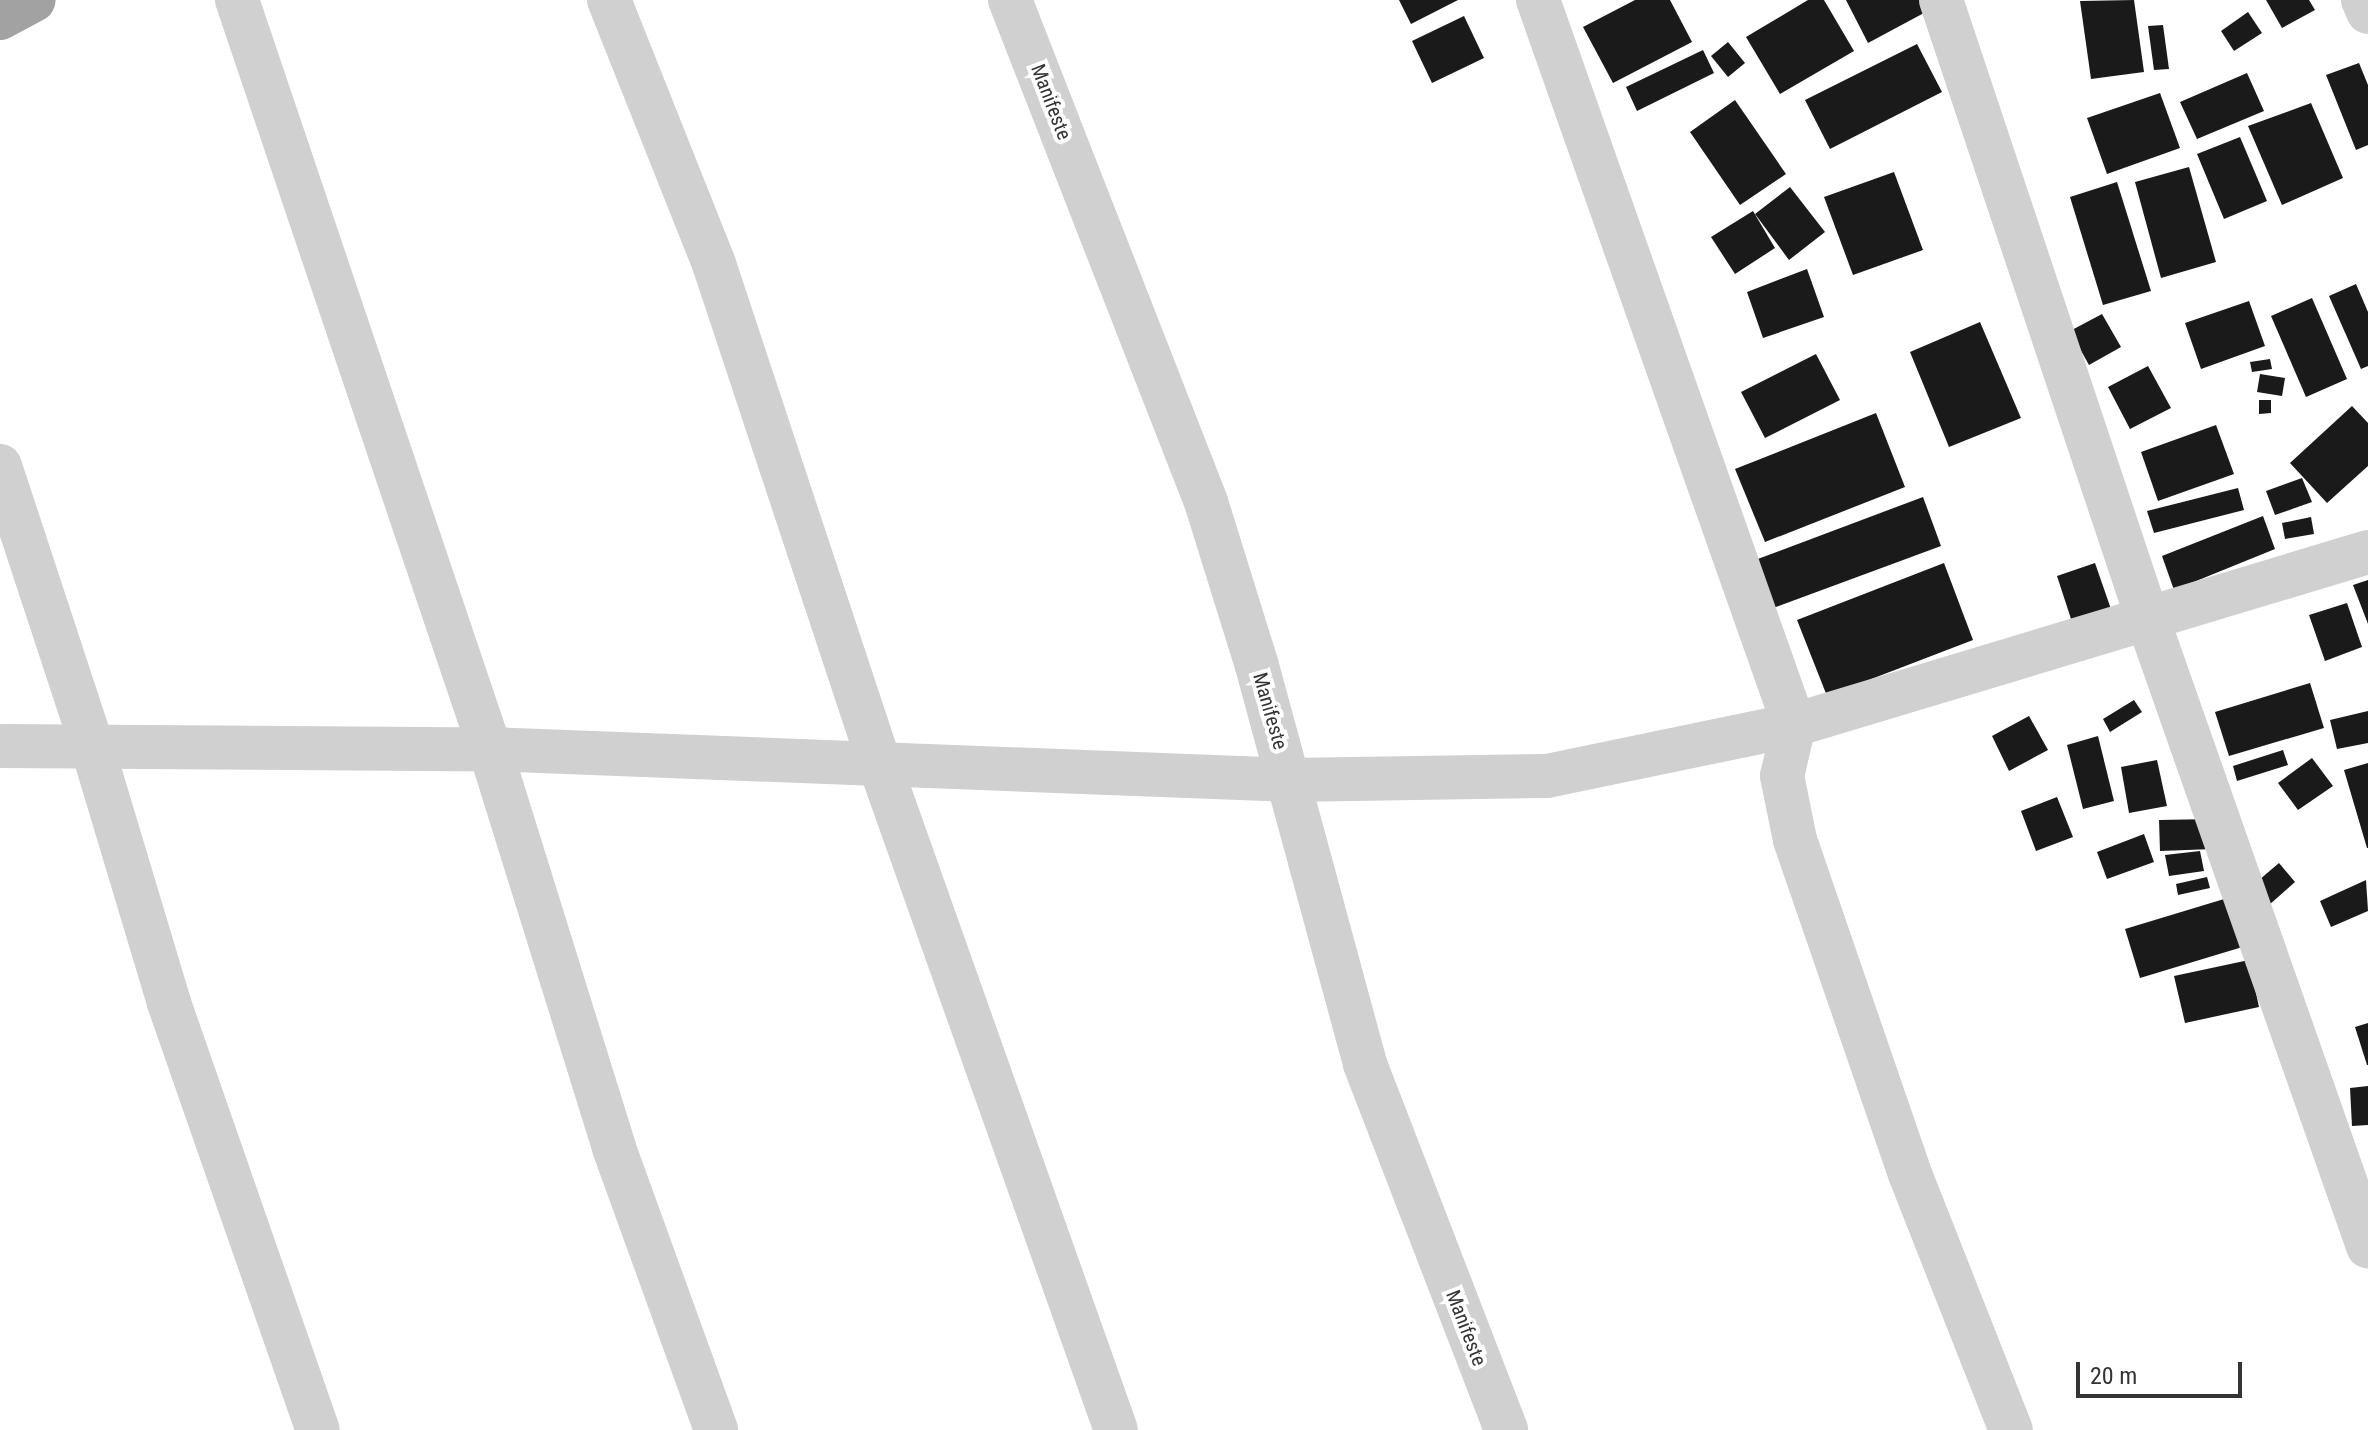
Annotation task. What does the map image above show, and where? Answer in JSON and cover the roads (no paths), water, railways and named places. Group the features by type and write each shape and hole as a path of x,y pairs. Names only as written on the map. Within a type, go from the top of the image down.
{"highway":[{"path":"0,18 34,0"}],"street":[{"path":"237,0 490,749 614,1148 716,1430"},
{"path":"609,0 714,264 881,768 1116,1430"},
{"name":"Manifeste","path":"1010,0 1206,502 1289,780 1365,1064 1506,1430"},
{"path":"1538,0 1794,725 1782,776 1795,840 1910,1174 2011,1430"},
{"path":"1941,0 2148,620 2368,1246"},
{"path":"2363,0 2368,12"},
{"path":"0,466 92,746 169,1003 318,1430"},
{"path":"0,746 490,749 881,768 1289,780 1547,776 1794,725 2368,552"}]}
